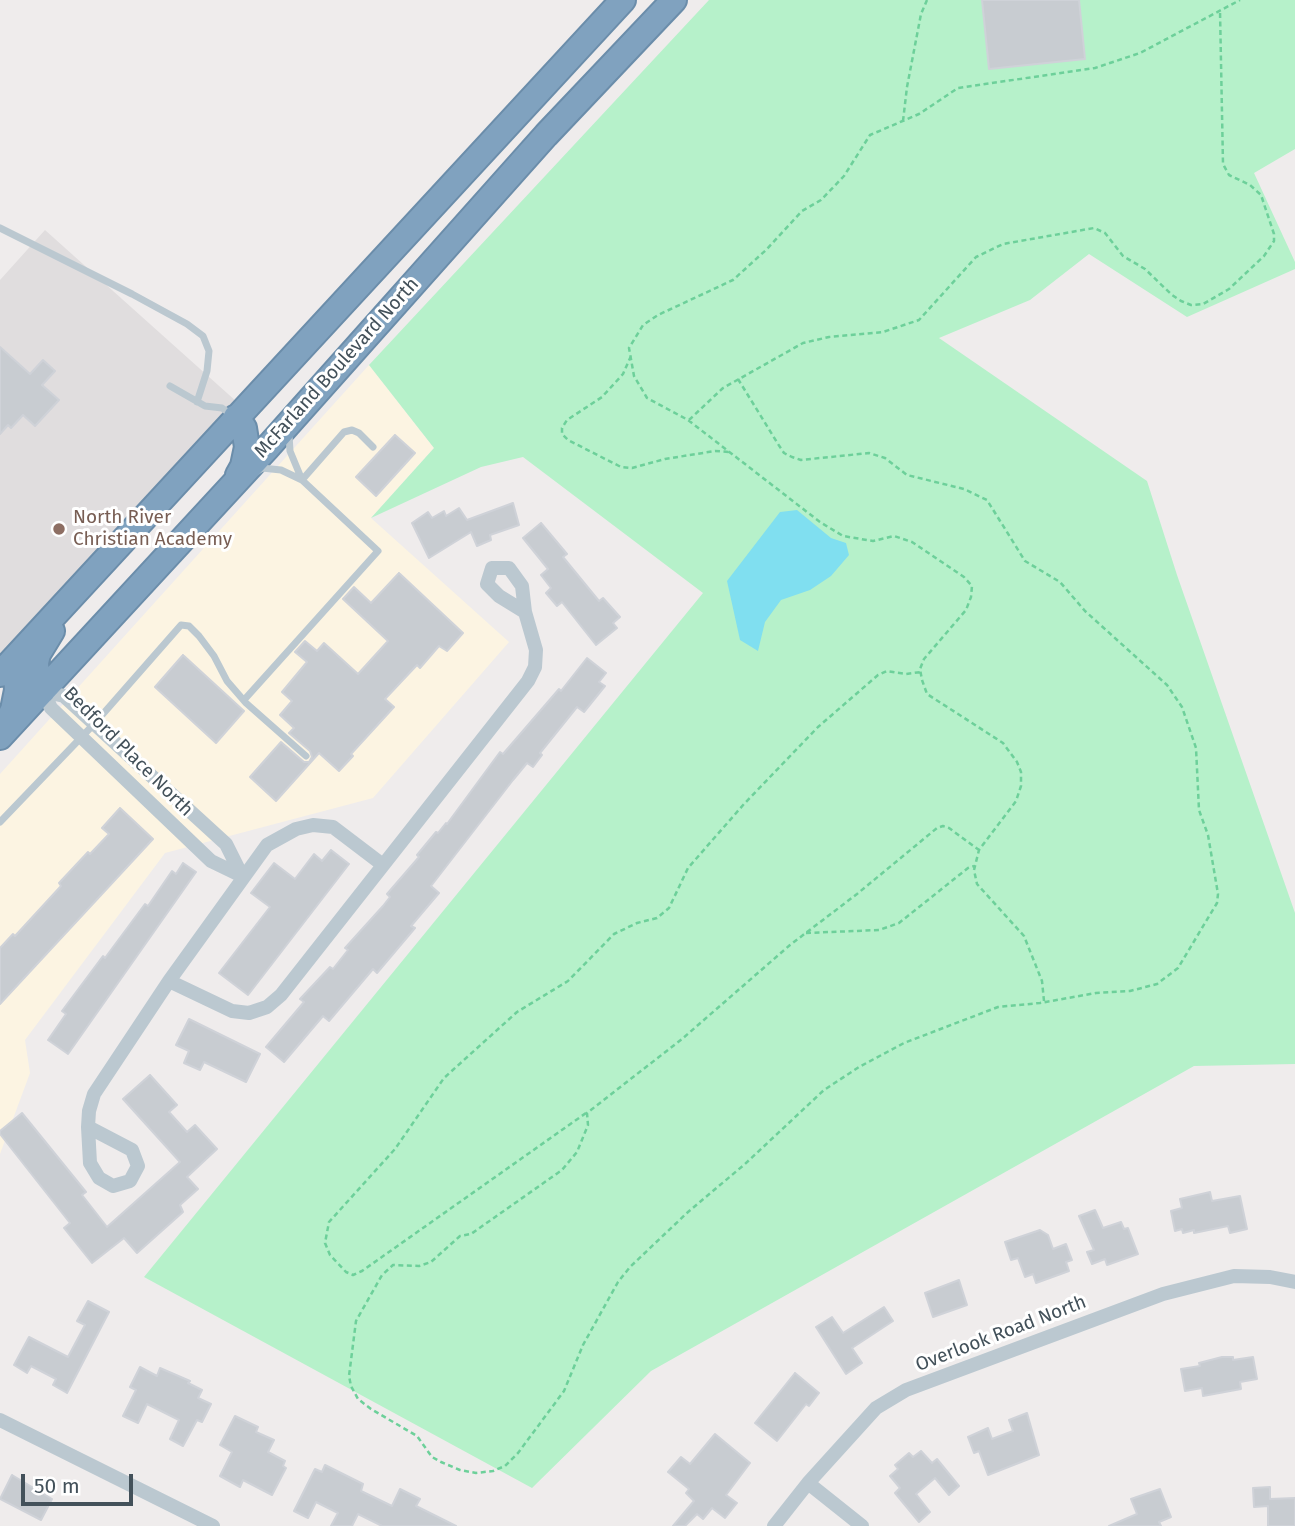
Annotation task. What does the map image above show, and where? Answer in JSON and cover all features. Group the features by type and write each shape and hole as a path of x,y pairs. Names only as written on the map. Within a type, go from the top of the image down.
{"highway":[{"name":"McFarland Boulevard North","path":"5,665 622,0"},
{"name":"McFarland Boulevard North","path":"0,734 233,485 495,191 674,0"},
{"path":"233,485 243,466 247,447 244,428 236,417"},
{"path":"43,691 36,672 38,654 75,592"},
{"path":"0,734 16,700 17,682 5,665"}],"street":[{"path":"169,981 232,1011 249,1013 267,1007 281,995 528,681 535,667 536,650 525,612"},
{"name":"Bedford Place North","path":"43,691 64,696 226,844 243,876"},
{"name":"Bedford Place North","path":"43,691 51,708 211,861 243,876"},
{"path":"88,1127 94,1094 169,981 267,845 296,829 313,825 333,827 383,865"},
{"name":"Overlook Road North","path":"774,1526 808,1483 876,1408 906,1390 1163,1294 1234,1276 1270,1277 1295,1282"},
{"path":"0,1420 213,1526"},
{"path":"808,1483 862,1526"}],"lane":[{"path":"0,228 132,294 187,324 203,336 209,351 207,371 197,402"},
{"path":"170,386 205,406 222,408 236,417"},
{"path":"289,422 290,451 302,480"},
{"path":"302,480 344,432 352,430 359,433 373,447"},
{"path":"233,485 261,468 281,470 302,480 377,551 244,700"},
{"path":"0,822 95,723 181,625 189,626 199,636 214,656 227,681 244,700 306,756"}],"path":[{"path":"902,121 919,26 927,0"},
{"path":"1044,1000 1042,981 1024,936 977,884 975,866 979,850 1016,802 1021,786 1021,772 1003,743 927,694 921,672 924,659 966,610 972,586 964,577 912,542 894,536 873,541 843,536 820,522 688,420 647,398 634,376 629,348 643,325 658,315 733,280 803,211 821,200 844,176 870,135 919,114 958,88 1095,68 1140,53 1239,0"},
{"path":"688,420 723,388 803,343 829,337 883,332 919,320 976,257 1003,244 1094,228 1105,233 1123,256 1153,275 1172,295 1191,305 1210,301 1229,289 1264,256 1274,241 1275,234 1261,195 1250,185 1229,175 1223,164 1220,11"},
{"path":"631,356 623,374 602,397 567,420 562,434 568,440 621,467 632,468 665,459 715,451 731,452"},
{"path":"587,1113 588,1125 570,1163 471,1234 460,1236 431,1262 419,1266 393,1265 382,1275 356,1321 349,1376 358,1399 417,1436 432,1457 460,1470 494,1471 505,1466 518,1453 564,1391 583,1345 618,1282 630,1267 824,1090 859,1067 904,1043 998,1007 1096,993 1130,991 1157,984 1178,968 1217,903 1218,894 1208,835 1199,810 1196,748 1182,707 1167,685 1085,611 1060,582 1025,561 988,500 964,489 907,475 885,458 869,453 801,460 792,457 784,453 738,379"},
{"path":"921,672 906,674 887,671 878,675 818,727 744,803 688,868 669,908 657,918 614,933 568,981 517,1012 444,1078 395,1149 328,1222 325,1243 330,1255 346,1272 353,1275 362,1271 587,1113 682,1040 740,987 937,828 949,828 979,850"},
{"path":"806,933 879,930 899,923 968,868 975,866"}],"shaded area":[{"name":"North River Christian Academy","path":"45,230 237,402 0,657 0,280"},
{"path":"369,365 434,448 371,518 509,642 373,798 165,853 25,1040 30,1073 0,1154 0,774"}],"green space":[{"path":"709,0 1295,0 1295,149 1254,173 1295,262 1295,269 1187,317 1089,254 1030,300 939,338 1147,481 1295,913 1295,1064 1194,1066 651,1371 532,1488 144,1277 703,593 523,457 481,467 371,518 434,448 369,365"}],"water":[{"path":"797,510 831,538 846,543 849,555 831,576 810,590 781,600 765,622 758,651 740,640 727,581 780,512"}],"building":[{"path":"982,0 1079,0 1085,59 989,69"},
{"path":"0,347 30,374 43,360 55,371 42,385 59,400 35,426 23,415 11,428 8,425 0,434"},
{"path":"395,435 415,453 376,496 356,477"},
{"path":"513,503 519,525 490,535 491,540 477,546 471,532 429,558 412,523 428,512 432,518 444,511 446,516 459,508 467,520"},
{"path":"541,523 567,554 563,557 599,601 603,598 620,617 613,623 617,628 596,645 562,602 557,606 546,593 551,588 541,575 548,569 523,538"},
{"path":"399,573 463,633 447,651 439,646 420,668 417,665 385,699 394,707 339,771 319,753 276,801 250,777 281,742 304,762 309,762 312,757 310,751 289,733 294,728 280,715 292,701 282,692 307,662 295,652 305,641 317,651 324,643 358,674 388,641 343,599 354,587 371,603"},
{"path":"183,655 244,711 216,743 155,687"},
{"path":"587,658 606,673 599,682 605,686 584,712 577,707 540,753 542,755 533,767 527,763 513,780 431,886 439,893 411,926 415,928 377,973 373,969 329,1021 323,1016 284,1062 266,1047 304,1002 300,999 330,967 333,969 348,950 345,948 383,906 390,897 387,894 419,857 417,855 436,832 447,824 500,752 503,754 559,689 561,691"},
{"path":"120,808 153,839 0,1004 0,948 13,934 15,936 61,886 59,883 88,852 90,854 109,834 102,828"},
{"path":"331,850 349,864 248,995 219,973 270,907 251,893 274,863 295,879 314,854 322,861"},
{"path":"183,863 196,872 68,1054 48,1040 66,1014 62,1011 145,904 148,906 172,871 176,874"},
{"path":"189,1019 260,1054 246,1082 204,1062 200,1070 184,1063 189,1051 176,1045"},
{"path":"150,1075 177,1105 169,1112 187,1132 195,1125 217,1149 187,1177 198,1189 180,1205 183,1212 137,1253 124,1238 92,1263 64,1228 70,1223 0,1131 22,1113 86,1192 82,1195 107,1227 180,1162 123,1099"},
{"path":"1210,1192 1212,1201 1240,1196 1247,1229 1230,1233 1228,1226 1194,1233 1194,1230 1183,1233 1182,1229 1175,1231 1171,1211 1182,1208 1180,1199"},
{"path":"1095,1210 1103,1228 1121,1222 1124,1229 1128,1228 1138,1254 1107,1265 1105,1259 1092,1264 1087,1252 1094,1250 1079,1216"},
{"path":"1040,1230 1048,1235 1053,1249 1066,1244 1072,1260 1066,1262 1069,1271 1036,1283 1033,1274 1025,1277 1018,1258 1011,1260 1005,1242"},
{"path":"959,1280 967,1305 933,1317 925,1293"},
{"path":"88,1301 109,1312 67,1393 53,1385 56,1379 31,1366 27,1373 14,1365 29,1337 68,1357 85,1325 77,1321"},
{"path":"884,1307 893,1321 852,1348 862,1363 846,1374 816,1327 832,1317 843,1333"},
{"path":"1233,1357 1233,1360 1253,1357 1257,1379 1240,1382 1241,1389 1203,1396 1202,1388 1185,1391 1181,1369 1200,1366 1199,1363"},
{"path":"140,1367 157,1376 160,1368 190,1381 188,1383 202,1390 198,1398 211,1404 202,1422 197,1420 183,1446 170,1439 179,1420 147,1404 138,1423 123,1416 136,1390 130,1387"},
{"path":"795,1373 819,1393 809,1406 806,1404 777,1441 755,1423"},
{"path":"1027,1413 1039,1455 988,1475 979,1451 974,1453 968,1437 988,1428 992,1439 1013,1431 1009,1420"},
{"path":"235,1416 258,1427 256,1432 274,1440 268,1452 285,1461 283,1466 286,1468 272,1495 243,1480 240,1487 220,1476 232,1452 220,1445"},
{"path":"715,1434 750,1463 726,1495 737,1503 725,1518 712,1508 703,1519 697,1514 685,1526 673,1526 694,1501 686,1493 689,1489 668,1472 681,1457 690,1464"},
{"path":"921,1451 932,1463 937,1459 959,1486 949,1495 935,1478 916,1494 930,1512 919,1522 895,1493 900,1488 890,1476 898,1469 895,1465 909,1453 913,1457"},
{"path":"325,1465 363,1484 361,1491 392,1506 400,1489 420,1499 416,1506 456,1526 382,1526 358,1514 352,1526 331,1526 338,1513 316,1502 308,1518 294,1511 315,1469 322,1472"},
{"path":"12,1475 52,1499 41,1520 0,1499"},
{"path":"1270,1487 1270,1499 1295,1498 1295,1526 1268,1526 1268,1506 1254,1507 1253,1488"},
{"path":"1160,1489 1171,1517 1159,1522 1161,1526 1109,1526 1137,1514 1131,1499"}],"place":[{"name":"North River Christian Academy","path":"59,529"}]}
